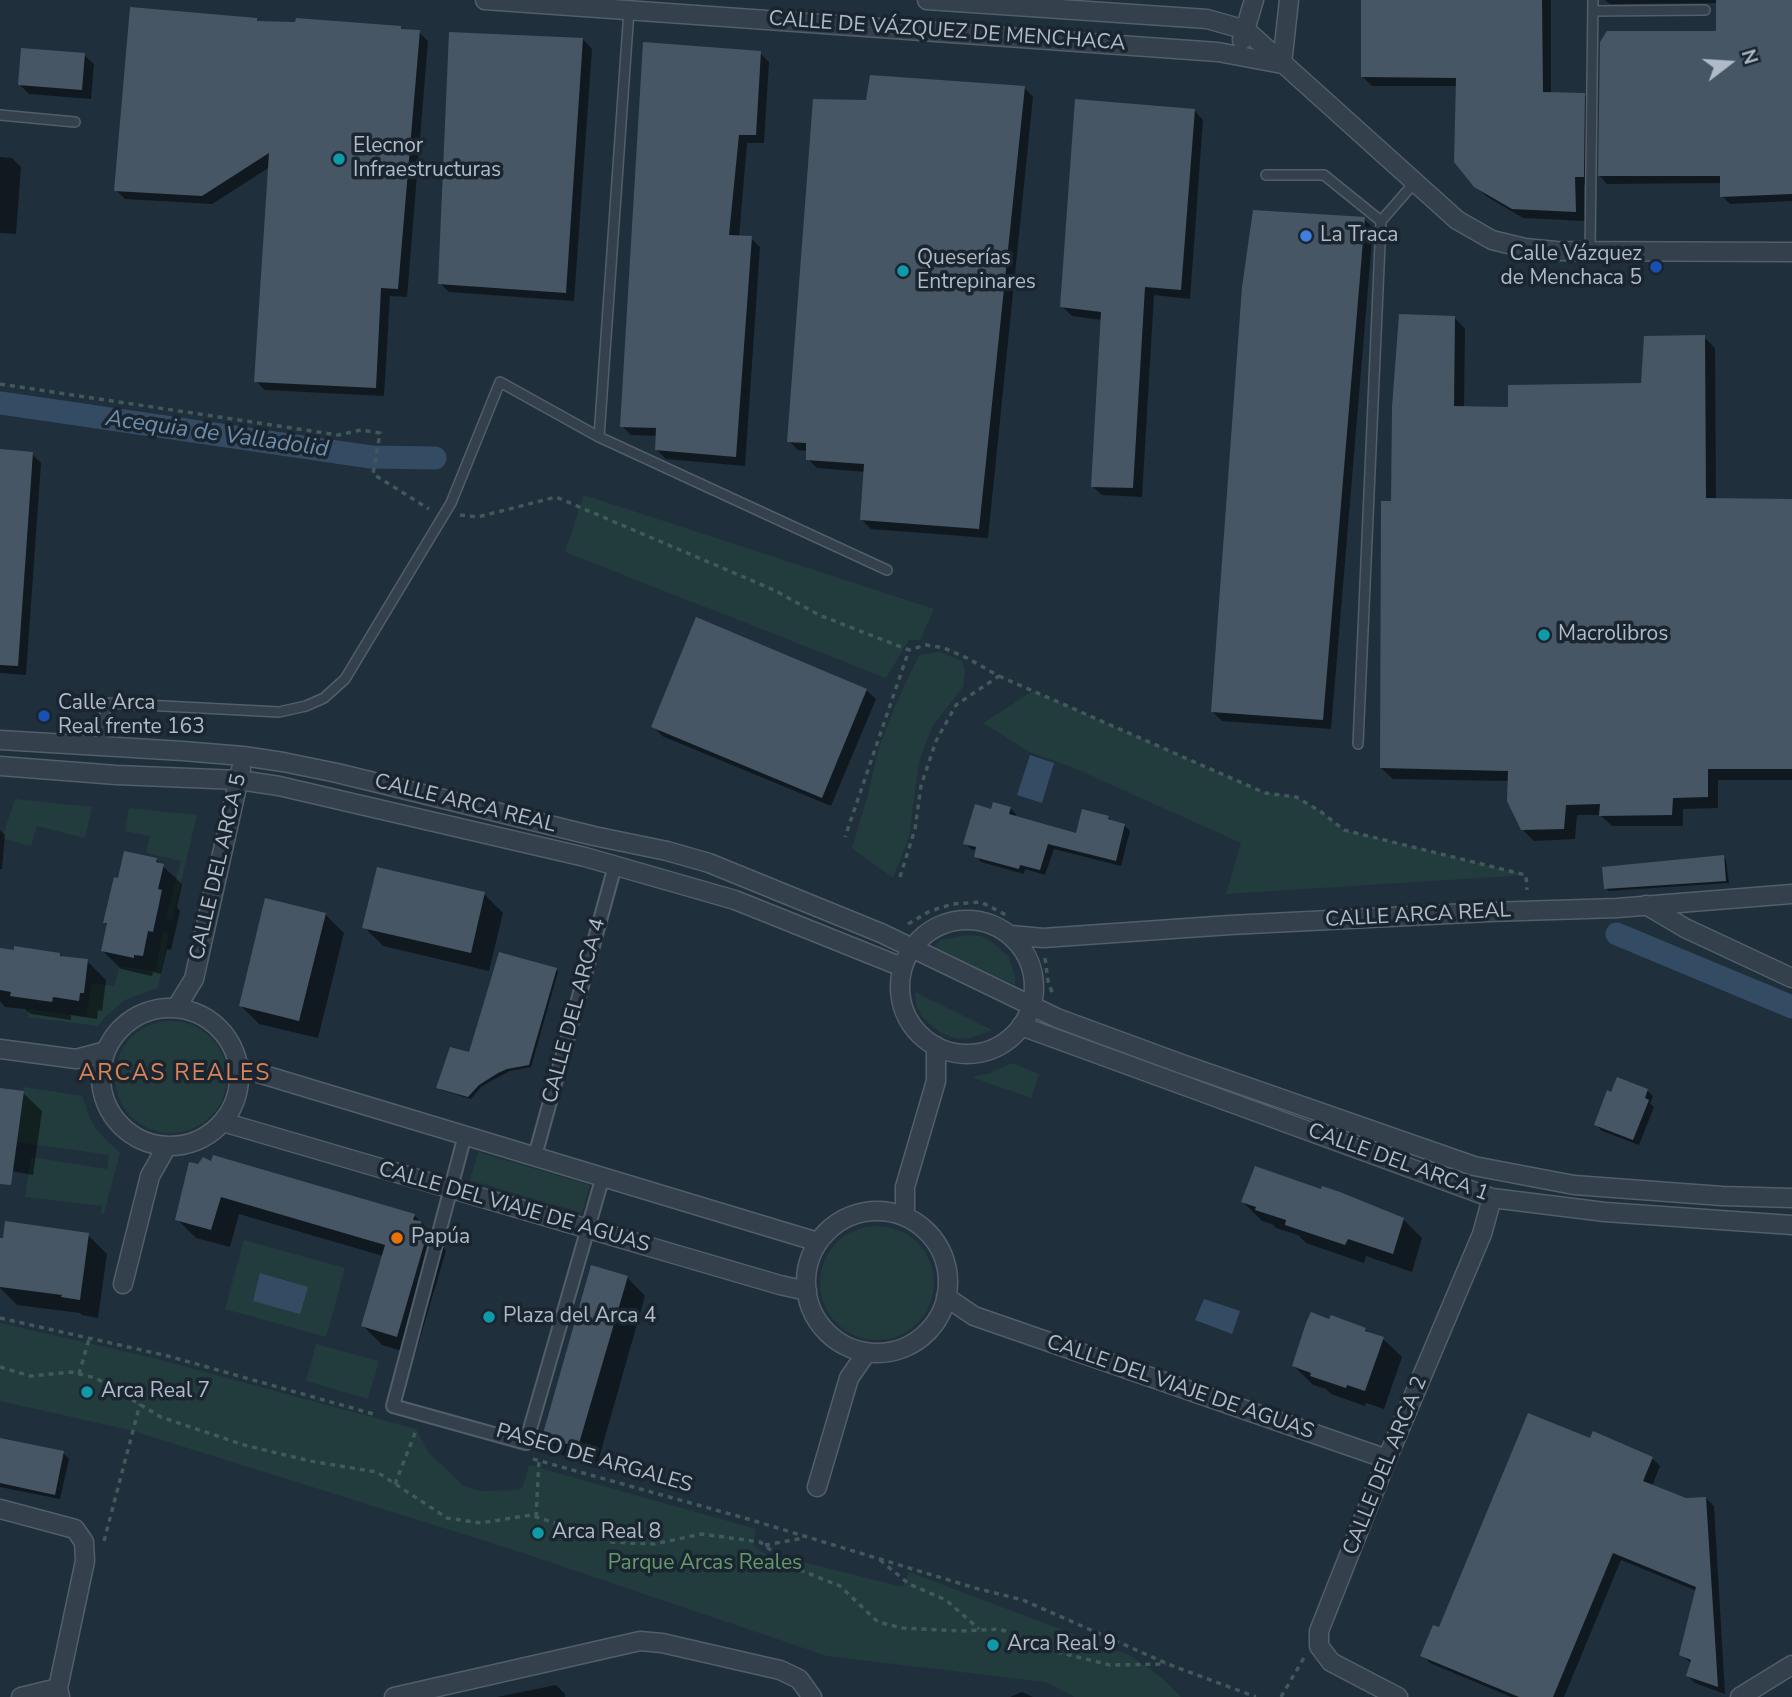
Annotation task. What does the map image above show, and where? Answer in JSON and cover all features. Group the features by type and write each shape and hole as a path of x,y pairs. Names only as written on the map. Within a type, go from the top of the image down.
{"street":[{"name":"CALLE DE VÁZQUEZ DE MENCHACA","path":"485,0 1218,51 1282,64"},
{"name":"CALLE DE VÁZQUEZ DE MENCHACA","path":"927,0 1207,19 1246,30 1457,220 1492,240 1525,248 1556,251 1792,252"},
{"path":"1237,54 1254,0"},
{"path":"1282,64 1289,0"},
{"name":"CALLE ARCA REAL","path":"0,740 243,756 337,773 581,833 667,850 709,863 912,947 1031,1004"},
{"name":"CALLE DEL ARCA 5","path":"197,1014 194,979 243,756"},
{"name":"CALLE ARCA REAL","path":"0,766 116,775 239,780 279,786 572,854 735,900 902,967"},
{"name":"CALLE DEL ARCA 4","path":"535,1156 615,866"},
{"name":"CALLE ARCA REAL","path":"1011,935 1043,938 1230,925 1646,905 1792,894"},
{"path":"1646,905 1685,928 1792,978"},
{"name":"CALLE ARCA REAL","path":"964,919 989,923 1011,935 1025,951 1034,989 1031,1004 1021,1026 1012,1037 994,1048 971,1054 956,1054 924,1039 906,1017 899,985 902,967 912,947 937,926 964,919"},
{"path":"1025,951 1043,938"},
{"name":"CALLE DEL ARCA 5","path":"176,1008 194,979"},
{"name":"CALLE DEL ARCA 1","path":"1031,1004 1057,1018 1182,1064 1474,1166 1574,1185 1722,1196 1792,1198"},
{"path":"176,1008 197,1014 208,1019 224,1035 235,1055 238,1086 233,1105 223,1122 211,1133 183,1145 167,1146 132,1135 108,1108 103,1092 101,1074 106,1051 122,1027 147,1012 176,1008"},
{"name":"CALLE DEL ARCA 1","path":"1021,1026 1492,1198 1605,1212 1792,1226"},
{"path":"905,1216 905,1187 936,1081 936,1046"},
{"path":"0,1049 76,1059 106,1051"},
{"path":"936,1081 956,1054"},
{"path":"76,1059 101,1074"},
{"path":"238,1067 818,1242"},
{"name":"CALLE DEL VIAJE DE AGUAS","path":"223,1122 780,1286 807,1291"},
{"path":"465,1135 393,1406 526,1443 603,1176"},
{"path":"148,1142 150,1176"},
{"path":"123,1284 150,1176 167,1146"},
{"path":"887,1211 905,1187"},
{"name":"CALLE DEL ARCA 2","path":"1319,1631 1482,1234 1492,1198"},
{"path":"867,1211 887,1211 905,1216 919,1224 940,1249 948,1281 946,1297 939,1316 929,1330 916,1341 884,1352 867,1352 846,1345 831,1336 820,1323 811,1308 807,1274 818,1242 832,1227 848,1217 867,1211"},
{"name":"CALLE DEL VIAJE DE AGUAS","path":"946,1297 974,1317 1387,1460"},
{"name":"CALLE DEL VIAJE DE AGUAS","path":"939,1316 974,1317"},
{"path":"846,1345 849,1378"},
{"path":"817,1487 849,1378 867,1352"},
{"path":"0,1509 75,1529 84,1542 85,1561 59,1693 21,1697"},
{"path":"1319,1631 1319,1646 1331,1662 1398,1697"},
{"path":"394,1697 640,1641 662,1643 780,1670 799,1679 812,1697"},
{"path":"1740,1697 1792,1665"}],"lane":[{"path":"1590,251 1593,0"},
{"path":"599,437 629,10"},
{"path":"1593,11 1705,10"},
{"path":"0,115 75,122"},
{"path":"1266,175 1324,175 1381,221"},
{"path":"1358,744 1381,221 1415,183"},
{"path":"101,746 106,703 279,712 306,706 324,698 345,679 452,503 500,382 599,437 887,570"}],"path":[{"path":"0,384 338,435 361,430 380,433 373,474 431,510 478,517 556,497 774,590 819,615 909,650 926,645 944,648 999,676 1265,793 1296,797 1344,830 1526,875 1528,911"},
{"path":"845,836 909,650"},
{"path":"900,877 915,830 921,786 936,741 956,705 999,676"},
{"path":"0,1318 168,1356 378,1415"},
{"path":"79,1374 89,1338"},
{"name":"PASEO DE ARGALES","path":"0,1367 30,1376 71,1372 96,1378 161,1417 244,1445 310,1461 377,1472 447,1518 481,1523 531,1515 610,1542 654,1544 702,1534 760,1542 795,1568 840,1586 878,1622 902,1628 961,1631 1000,1629 1053,1651 1110,1665 1168,1664"},
{"path":"85,1561 98,1563 140,1404"},
{"path":"395,1484 418,1426"},
{"name":"PASEO DE ARGALES","path":"525,1457 1023,1600 1168,1664 1256,1697"},
{"path":"537,1517 539,1460"},
{"path":"765,1545 807,1537"},
{"path":"878,1559 909,1584 946,1600 980,1630"},
{"path":"1281,1697 1319,1631"}],"green space":[{"path":"584,495 934,609 920,640 909,640 886,678 565,552"},
{"path":"939,652 962,661 965,672 963,687 932,727 919,762 909,837 893,878 852,848 878,751 895,706 919,655"},
{"path":"1033,691 1265,793 1296,797 1344,830 1526,875 1226,894 1241,843 1074,768 1030,752 983,723"},
{"path":"15,799 92,807 85,838 37,826 31,846 2,838"},
{"path":"129,808 197,815 172,920 166,918 181,861 146,853 150,836 125,831"},
{"path":"163,932 169,933 158,988 125,1000 98,1026 28,1017 29,1009 86,1017 92,983 114,986 120,966 155,971"},
{"path":"969,935 981,936 991,941 1009,957 1015,985 933,948 941,940"},
{"path":"915,992 992,1030 971,1038 957,1039 941,1033 923,1018 916,1006"},
{"path":"171,1021 192,1025 210,1038 223,1056 227,1077 223,1098 210,1116 192,1129 171,1133 150,1129 132,1116 119,1098 115,1077 119,1056 132,1038 150,1025"},
{"path":"1012,1063 1039,1074 1031,1098 974,1078 975,1076"},
{"path":"24,1087 82,1096 96,1129 120,1153 104,1213 101,1213 102,1206 25,1197 31,1157 107,1169 109,1155 17,1142"},
{"path":"478,1152 590,1185 582,1213 470,1180"},
{"path":"877,1226 899,1230 909,1235 925,1251 930,1261 934,1283 930,1305 925,1315 909,1331 899,1336 877,1340 855,1336 845,1331 829,1315 824,1305 820,1283 824,1261 829,1251 845,1235 855,1230"},
{"path":"244,1240 345,1268 326,1337 225,1309"},
{"name":"Parque Arcas Reales","path":"0,1323 153,1358 416,1429 429,1453 464,1486 480,1491 519,1490 523,1486 529,1465 756,1529 753,1545 790,1572 791,1559 903,1587 909,1572 1129,1655 1161,1677 1181,1697 1075,1697 1045,1682 827,1656 514,1550 133,1431 0,1401"},
{"path":"316,1344 379,1361 368,1399 306,1381"}],"water":[{"path":"1030,755 1054,763 1042,803 1017,795"},
{"path":"260,1273 308,1287 300,1314 253,1301"},
{"path":"1204,1299 1240,1311 1232,1334 1195,1320"}],"building":[{"path":"1361,0 1542,0 1543,92 1585,93 1584,177 1575,177 1576,212 1512,209 1474,187 1454,162 1456,78 1361,77"},
{"path":"1716,0 1792,0 1792,194 1720,197 1720,176 1598,176 1600,42 1607,31 1716,31"},
{"name":"Elecnor Infraestructuras","path":"130,7 257,18 257,21 295,22 296,18 401,26 401,29 420,30 398,289 381,288 376,388 254,382 269,153 202,196 114,191"},
{"path":"449,32 583,38 566,293 438,284"},
{"path":"643,42 761,51 756,135 739,135 729,235 752,236 736,457 655,450 656,428 620,427"},
{"path":"21,48 85,53 82,90 18,85"},
{"name":"Queserías Entrepinares","path":"870,75 1025,86 979,529 860,520 864,464 806,460 806,443 787,442 813,99 866,100"},
{"path":"1075,99 1195,109 1181,290 1145,287 1133,488 1091,487 1101,312 1060,307"},
{"path":"1253,210 1365,217 1323,720 1211,712 1242,287"},
{"name":"Macrolibros","path":"1399,314 1455,316 1454,406 1508,407 1508,385 1641,383 1644,336 1705,335 1706,498 1792,499 1792,769 1708,769 1708,797 1673,798 1672,815 1599,816 1600,804 1566,805 1564,829 1521,830 1507,801 1508,771 1380,768 1381,501 1391,501 1392,407"},
{"path":"0,449 33,452 18,666 0,665"},
{"path":"696,617 867,689 822,798 651,727"},
{"path":"993,802 1011,807 1009,814 1076,833 1082,809 1109,816 1108,819 1125,824 1116,861 1048,844 1040,870 1020,865 1019,869 974,857 976,847 963,844 975,804 991,809"},
{"path":"124,851 157,858 156,862 164,864 158,889 162,890 153,932 148,931 143,956 134,955 134,958 101,951 107,923 103,923 114,877 118,878"},
{"path":"1724,855 1726,881 1604,889 1602,867"},
{"path":"377,867 485,892 471,953 362,928"},
{"path":"265,898 326,913 299,1021 239,1006"},
{"path":"14,946 88,959 84,993 80,993 79,1001 53,997 52,1002 10,996 11,992 0,990 0,948 14,950"},
{"path":"499,952 557,968 529,1065 498,1073 479,1085 468,1097 436,1088 450,1047 469,1052"},
{"path":"1617,1077 1648,1089 1645,1098 1649,1100 1633,1140 1594,1125 1607,1090 1611,1092"},
{"path":"0,1088 24,1091 11,1185 0,1184"},
{"path":"213,1155 415,1214 413,1220 421,1221 422,1229 428,1231 397,1337 361,1326 385,1245 221,1197 211,1230 175,1220 189,1162 198,1164 203,1157 211,1161"},
{"path":"1255,1166 1321,1189 1322,1186 1340,1192 1404,1218 1393,1254 1348,1239 1345,1245 1285,1225 1286,1220 1255,1210 1256,1207 1241,1202"},
{"path":"5,1221 89,1233 80,1300 0,1287 0,1238 3,1238"},
{"path":"591,1265 628,1276 578,1447 542,1437"},
{"path":"1311,1312 1329,1319 1331,1315 1384,1337 1365,1391 1347,1385 1346,1388 1310,1376 1311,1373 1292,1366"},
{"path":"1528,1413 1590,1438 1593,1431 1653,1457 1643,1481 1686,1498 1706,1497 1718,1687 1686,1676 1691,1660 1679,1655 1696,1587 1613,1553 1553,1697 1519,1697 1420,1656 1433,1625 1439,1627"},
{"path":"0,1438 64,1451 55,1495 0,1483"}],"waterway":[{"name":"Acequia de Valladolid","path":"0,403 371,457 435,458"},
{"name":"Acequia de Valladolid","path":"1617,934 1792,1007"}],"place":[{"name":"Elecnor Infraestructuras","path":"339,159"},
{"name":"La Traca","path":"1306,236"},
{"name":"Calle Vázquez de Menchaca 5","path":"1656,267"},
{"name":"Queserías Entrepinares","path":"903,271"},
{"name":"Macrolibros","path":"1544,635"},
{"name":"Calle Arca Real frente 163","path":"44,716"},
{"name":"Papúa","path":"397,1238"},
{"name":"Plaza del Arca 4","path":"489,1317"},
{"name":"Arca Real 7","path":"87,1392"},
{"name":"Arca Real 8","path":"538,1533"},
{"name":"Arca Real 9","path":"993,1645"}],"district":[{"name":"ARCAS REALES","path":"175,1074"}]}
